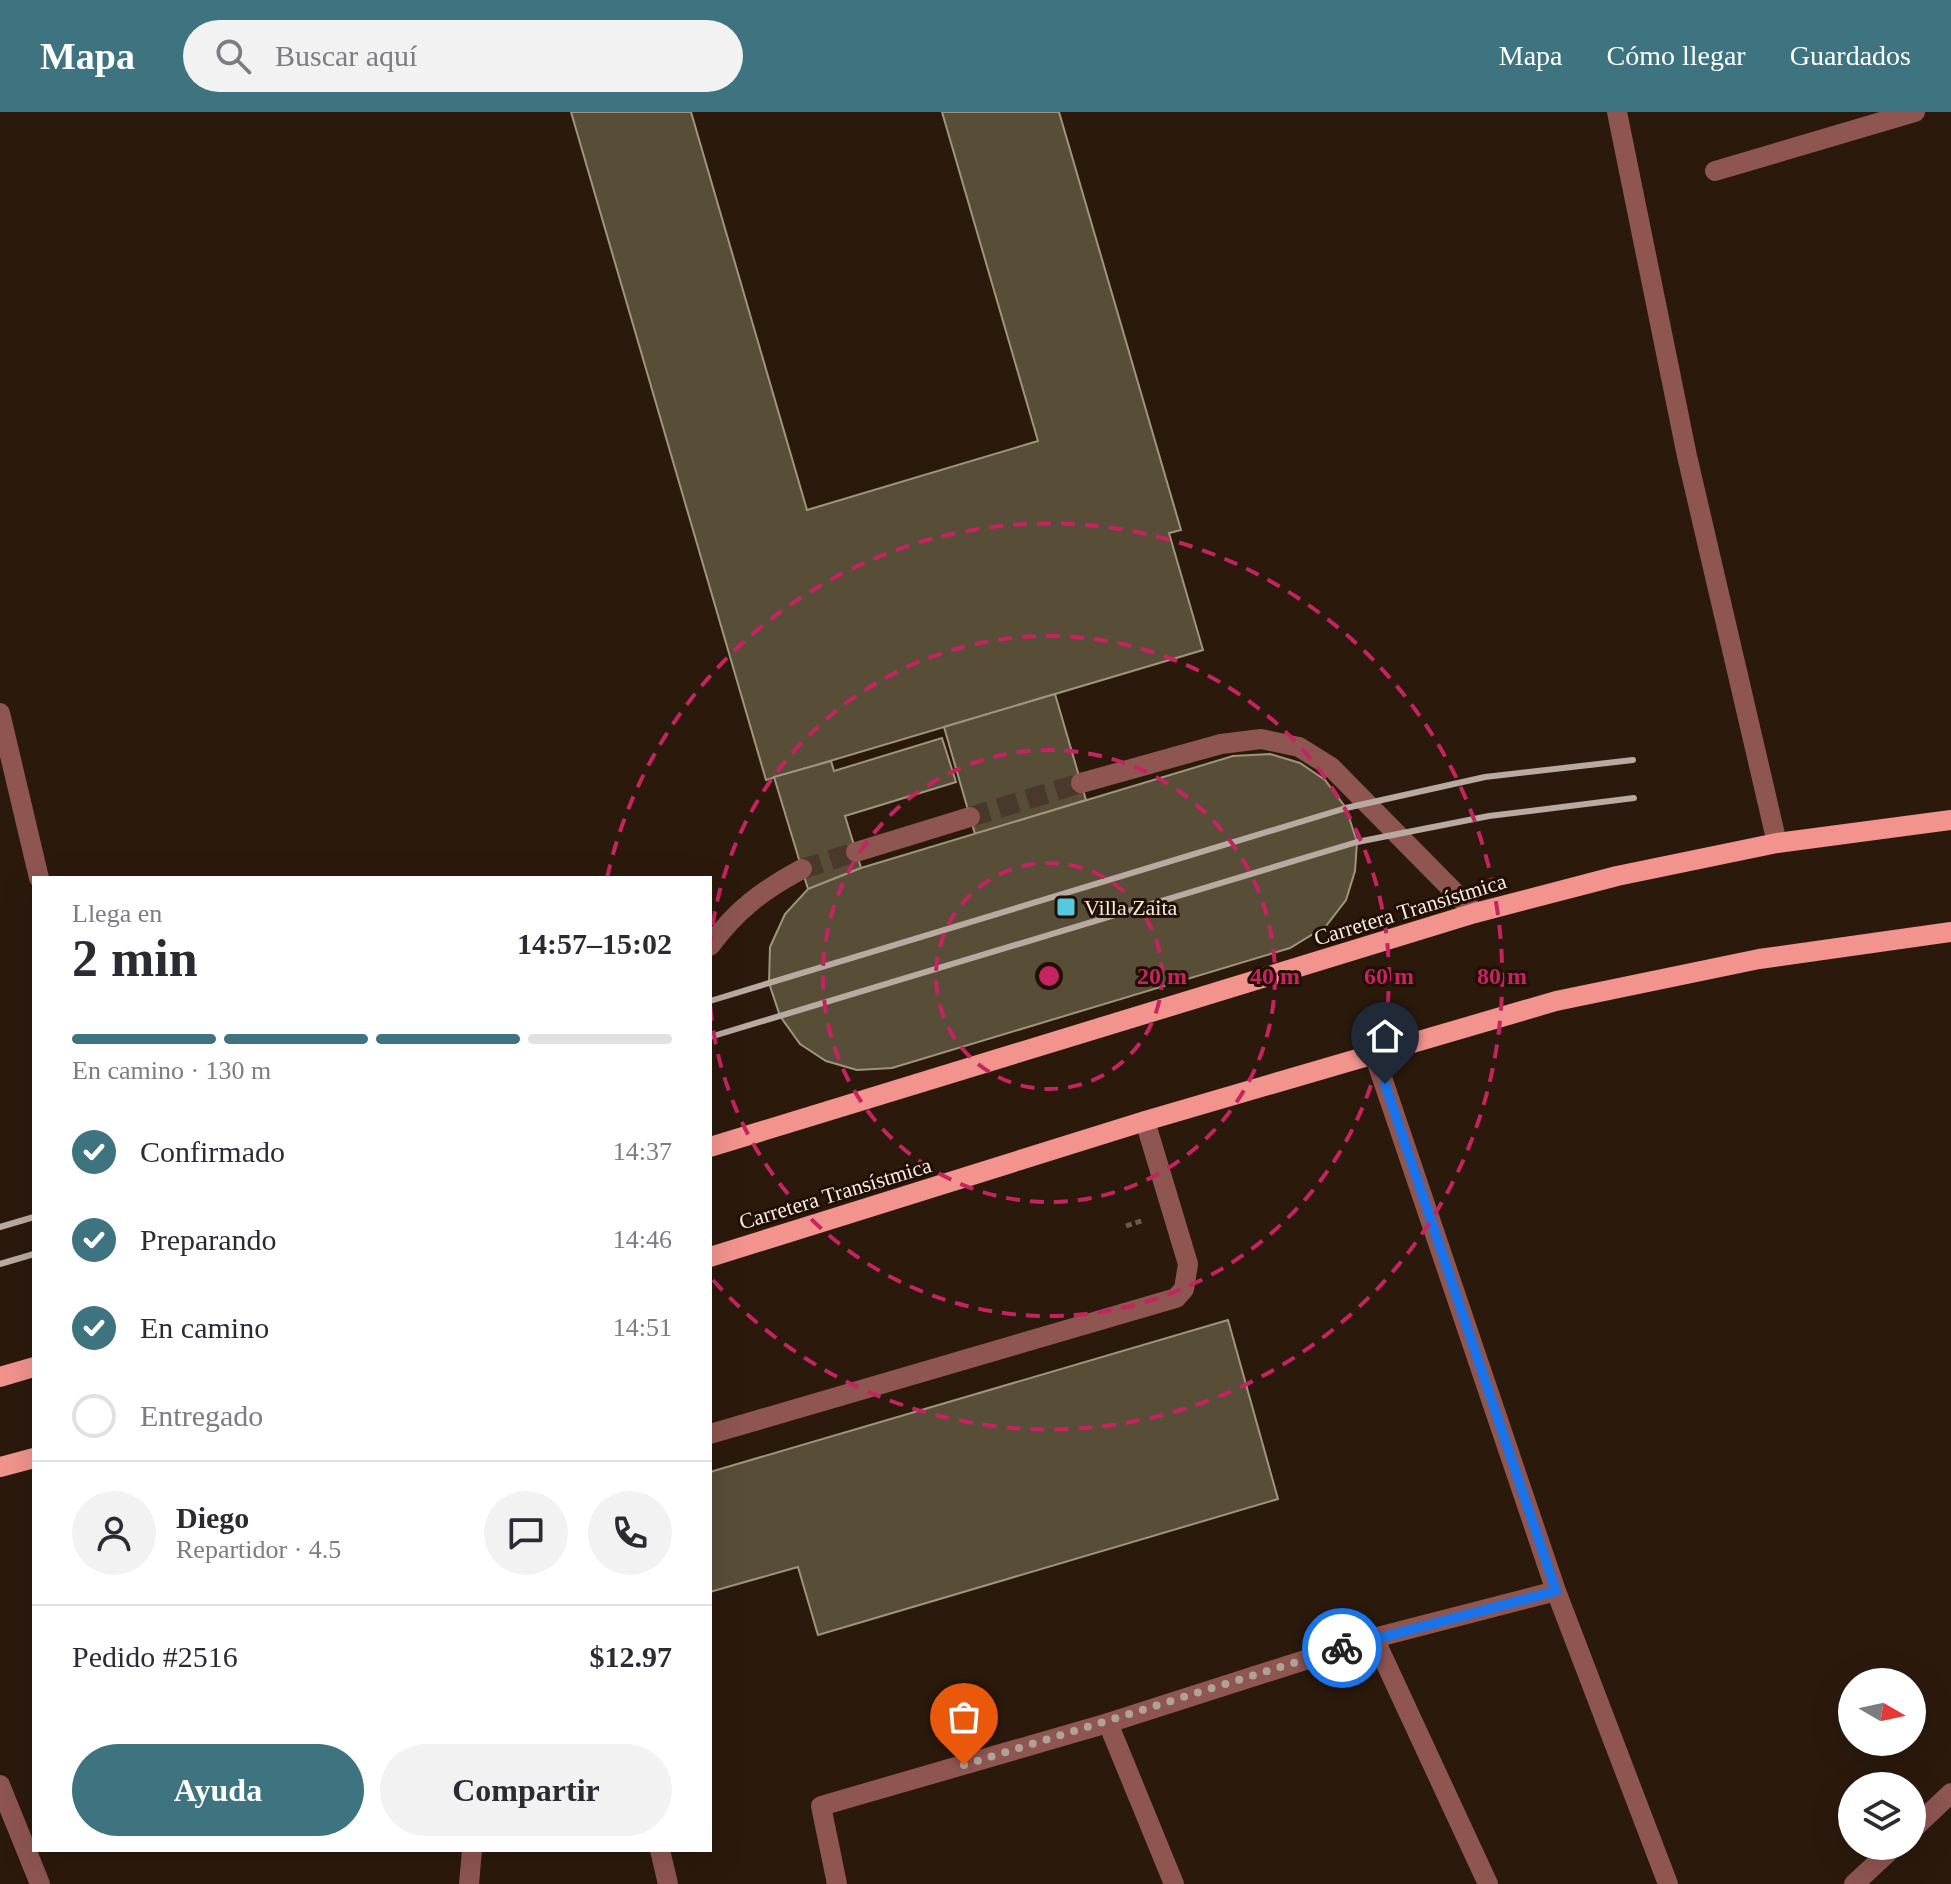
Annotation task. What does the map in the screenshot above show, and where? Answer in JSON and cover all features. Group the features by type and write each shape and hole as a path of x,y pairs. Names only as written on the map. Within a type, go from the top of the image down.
{"main road":[{"name":"Carretera Transístmica","path":"712,1146 1475,913 1617,876 1777,843 1951,820"},
{"name":"Carretera Transístmica","path":"712,1256 1145,1121 1556,1001 1759,959 1951,932"},
{"path":"0,1377 32,1368"},
{"path":"0,1467 32,1459"}],"street":[{"path":"1617,112 1687,456 1777,843"},
{"path":"1715,171 1915,112"},
{"path":"0,713 39,876"},
{"path":"1081,783 1221,744 1261,739 1299,747 1331,767 1475,913"},
{"path":"856,852 970,817"},
{"path":"712,943 729,919 762,890 802,869"},
{"path":"1374,1054 1556,1591 1668,1884"},
{"path":"712,1433 1176,1298 1188,1278 1188,1264 1145,1121"},
{"path":"837,1884 821,1806 1108,1723 1374,1638 1556,1591"},
{"path":"1374,1638 1488,1884"},
{"path":"1108,1723 1174,1884"},
{"path":"0,1785 40,1884"},
{"path":"1926,1817 1951,1793"},
{"path":"469,1884 472,1852"},
{"path":"660,1852 668,1884"},
{"path":"1854,1884 1880,1860"}],"building":[{"path":"571,112 691,112 807,510 1038,441 942,112 1059,112 1181,530 1169,533 1203,650 766,780"},
{"path":"1055,694 1086,800 975,834 944,727"},
{"path":"942,738 956,782 845,816 861,868 808,889 774,777 831,761 834,771"},
{"name":"Villa Zaita","path":"1270,754 1300,763 1325,780 1346,808 1357,842 1355,871 1346,900 1326,926 1290,948 892,1068 857,1070 826,1061 800,1044 780,1016 769,983 770,947 785,914 808,889 861,868 1233,756"},
{"path":"1228,1320 1278,1499 818,1635 798,1567 712,1591 712,1471"}],"tunnel":[{"path":"970,817 1081,783"},
{"path":"802,869 856,852"}],"railway":[{"path":"712,1000 1346,808 1485,777 1633,760"},
{"path":"712,1036 1357,842 1489,816 1634,798"},
{"path":"0,1227 32,1218"},
{"path":"0,1264 32,1255"}],"way so far":[{"path":"964,1765 1108,1723 1342,1648"}],"place":[{"name":"Villa Zaita","path":"1066,907"}],"route":[{"path":"1342,1648 1556,1591 1385,1084"}]}
